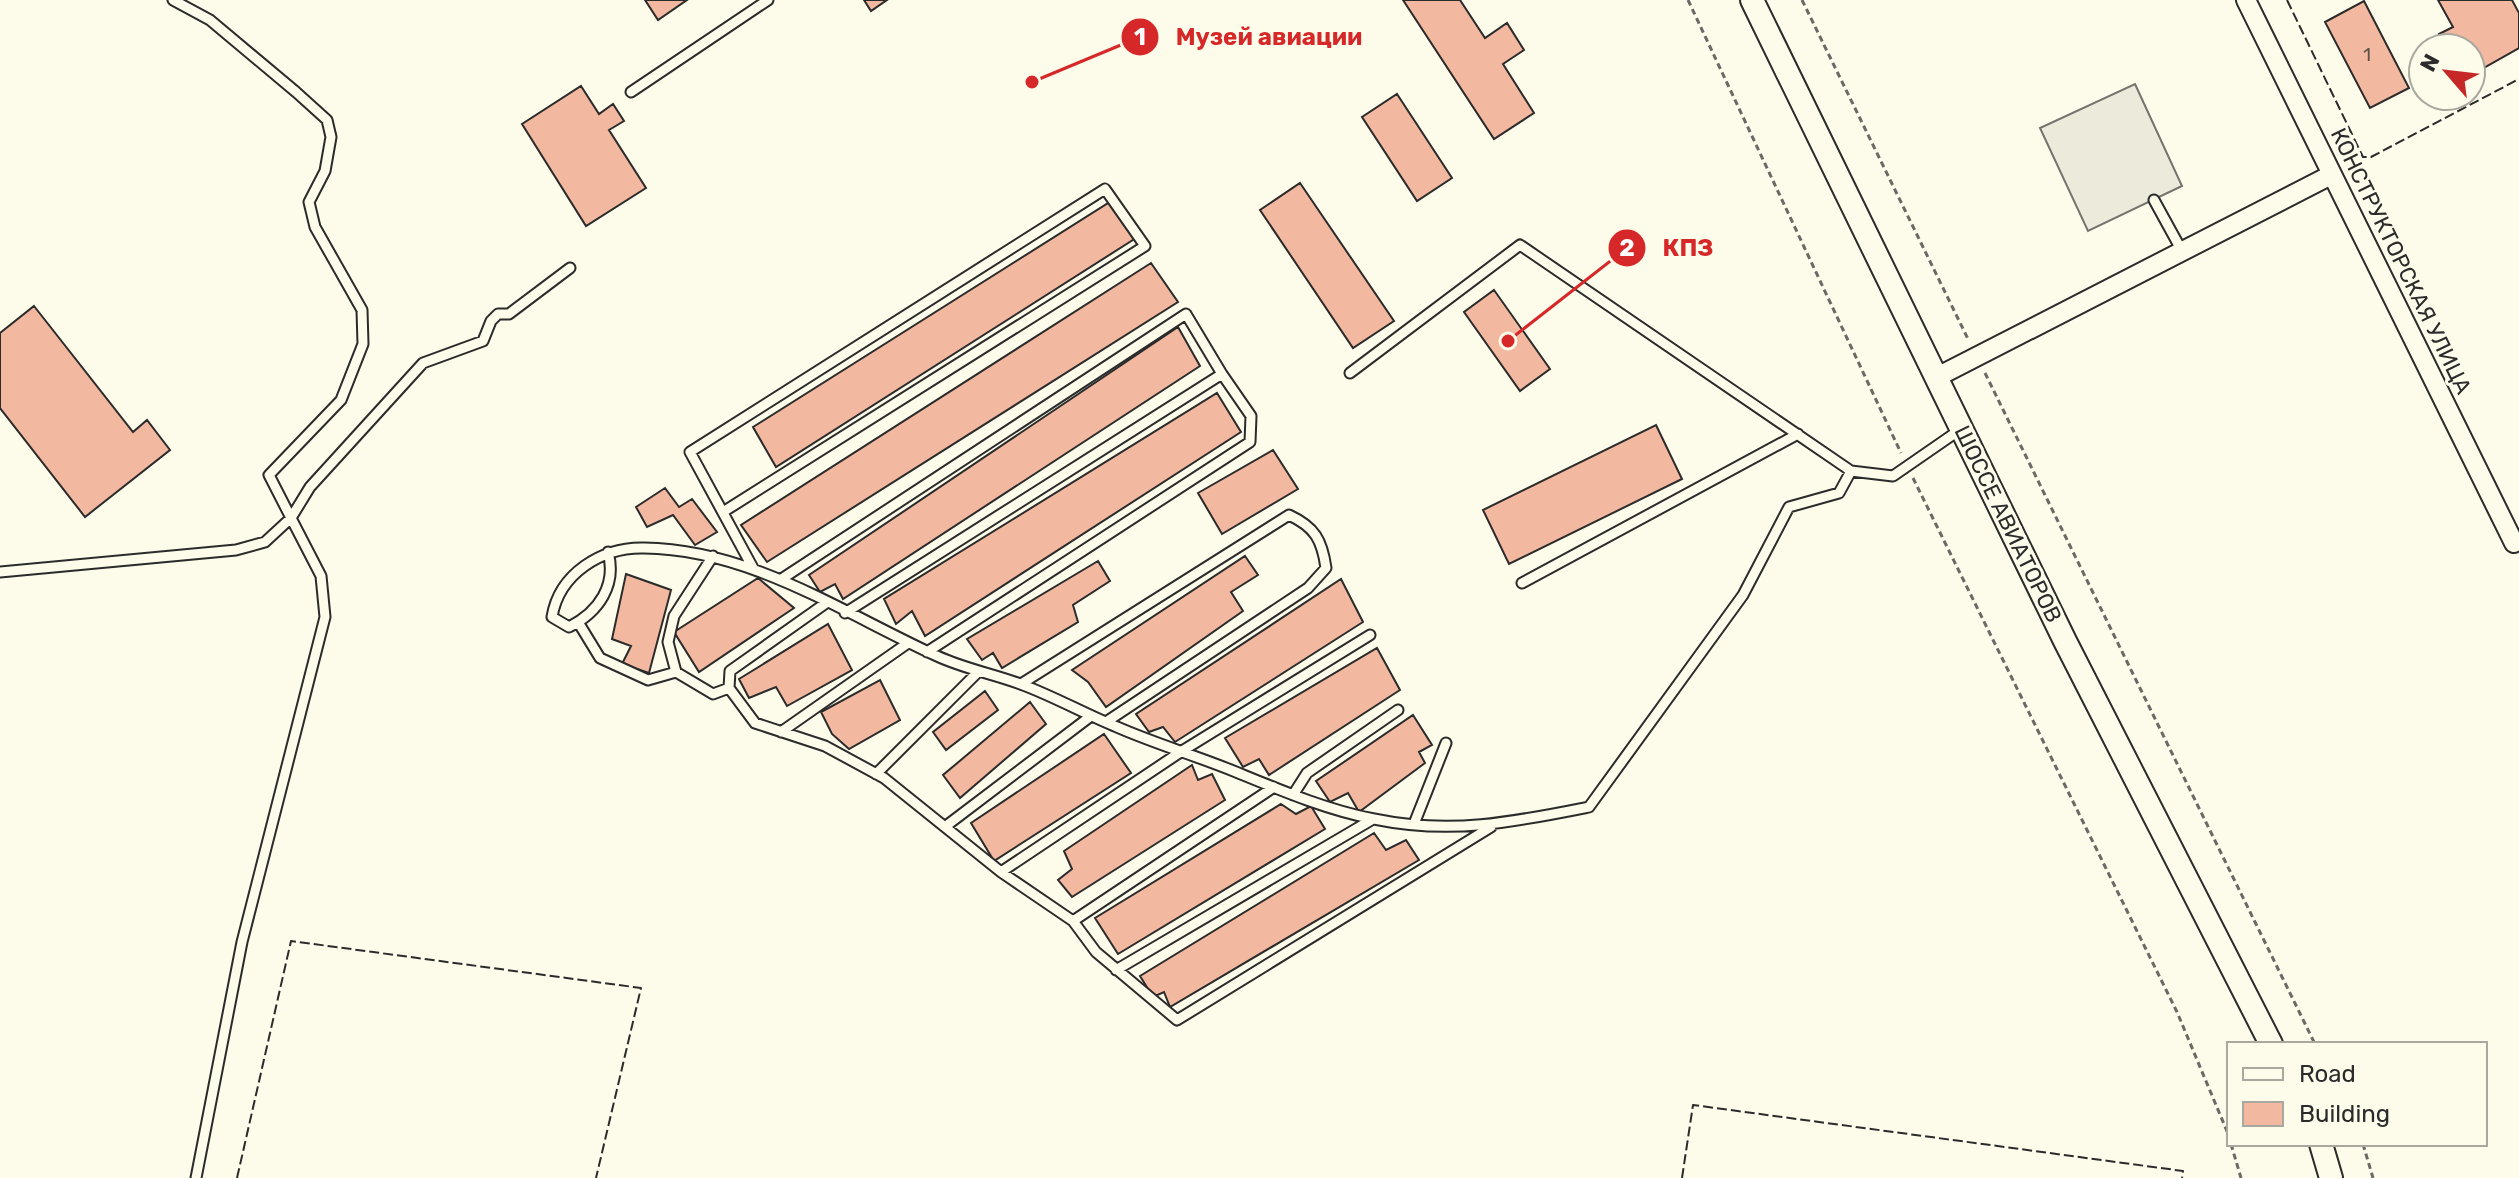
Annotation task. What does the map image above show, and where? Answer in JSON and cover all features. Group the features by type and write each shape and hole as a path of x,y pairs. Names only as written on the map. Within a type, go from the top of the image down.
{"street":[{"name":"ШОССЕ АВИАТОРОВ","path":"1752,0 1935,378 2270,1042"},
{"name":"КОНСТРУКТОРСКАЯ УЛИЦА","path":"2246,0 2517,548"},
{"path":"1935,378 2331,175"},
{"path":"2322,1146 2331,1178"}],"lane":[{"path":"173,0 210,20 327,120 331,137 325,171 309,202 315,227 362,310 363,344 341,400 269,475 321,576 325,617 242,942 196,1178"},
{"path":"631,92 768,0"},
{"path":"723,512 1145,246 1105,189 690,452 753,568"},
{"path":"2154,200 2182,251"},
{"path":"1350,373 1520,245 1851,471 1893,476 1961,429"},
{"path":"0,572 236,550 265,542 291,518 310,487 423,363 483,341 491,321 498,314 509,314 570,268"},
{"path":"780,580 1186,314 1251,416 1250,442 927,652"},
{"path":"845,613 1222,374"},
{"path":"1522,583 1798,434"},
{"path":"608,552 613,571 603,596 586,618 569,627 552,617 555,599 574,573 608,552 643,548 713,556 780,580 927,652 978,672 1021,684 1091,716 1293,795 1373,819 1491,827 1589,807 1743,595 1789,507 1839,493 1851,471"},
{"path":"1021,684 1289,515 1312,526 1323,547 1326,568 1308,588 1106,722"},
{"path":"713,556 674,616 668,642 676,672 713,694 729,688"},
{"path":"826,603 730,671 729,688 755,723 825,746 876,774 1001,872 1073,921 1096,952 1177,1020 1491,827"},
{"path":"578,622 600,658 648,680 676,672"},
{"path":"1001,872 1182,751 1370,635"},
{"path":"781,732 908,643"},
{"path":"876,774 978,672"},
{"path":"1293,795 1307,773 1398,710"},
{"path":"946,826 1091,716"},
{"path":"1414,824 1446,743"},
{"path":"1073,921 1274,787"},
{"path":"1116,970 1373,819"}],"path":[{"path":"1688,0 1903,457"},
{"path":"1802,0 2314,1042"},
{"path":"1910,471 2177,1012 2227,1131"},
{"path":"2232,1146 2241,1178"},
{"path":"2364,1146 2373,1178"}],"shaded area":[{"path":"2135,84 2182,186 2088,231 2040,128"}],"building":[{"path":"645,0 687,0 658,20"},
{"path":"864,0 887,0 871,11"},
{"path":"1403,0 1460,0 1485,38 1507,23 1524,50 1503,64 1534,113 1494,139"},
{"path":"2438,0 2512,0 2519,13 2519,48 2487,66 2487,32 2443,32 2453,27"},
{"path":"2364,1 2407,89 2370,108 2325,22"},
{"path":"581,86 599,114 613,104 624,121 609,130 646,188 586,226 522,124"},
{"path":"1397,94 1452,178 1417,201 1362,117"},
{"path":"1300,183 1394,321 1353,348 1260,210"},
{"path":"1113,200 1136,238 776,467 753,427"},
{"path":"1151,263 1178,302 767,562 741,525"},
{"path":"1494,290 1550,369 1520,391 1464,312"},
{"path":"34,306 133,432 147,420 170,450 85,517 0,408 0,333"},
{"path":"1178,327 1200,366 843,599 835,584 820,592 809,575"},
{"path":"1217,393 1241,432 925,636 912,611 896,624 884,599"},
{"path":"1656,425 1682,479 1509,564 1483,510"},
{"path":"1273,450 1298,489 1222,534 1198,493"},
{"path":"665,488 679,507 692,499 717,532 695,545 673,515 647,527 636,507"},
{"path":"1245,556 1258,575 1231,592 1243,611 1106,707 1088,682 1072,670"},
{"path":"1098,561 1110,581 1073,605 1078,622 1002,668 993,653 982,660 967,639"},
{"path":"626,574 671,590 649,673 622,664 631,646 612,639"},
{"path":"758,578 794,608 699,672 674,632"},
{"path":"1341,579 1363,622 1175,742 1163,727 1149,732 1136,714"},
{"path":"828,624 852,670 787,706 776,687 749,698 739,679"},
{"path":"1377,648 1400,690 1269,775 1259,759 1243,767 1225,738"},
{"path":"880,680 900,720 849,749 832,734 821,712"},
{"path":"985,691 998,710 946,750 933,732"},
{"path":"1030,702 1046,724 960,798 943,775"},
{"path":"1413,715 1432,745 1419,752 1425,763 1359,812 1348,793 1330,802 1316,781"},
{"path":"1104,734 1131,773 994,861 971,823"},
{"path":"1192,765 1198,780 1212,774 1225,800 1072,897 1058,880 1072,869 1064,851"},
{"path":"1281,804 1296,814 1311,806 1325,829 1118,954 1095,918"},
{"path":"1374,833 1386,850 1406,840 1419,860 1170,1007 1164,992 1153,997 1140,976"}],"fence":[{"path":"2287,0 2363,157 2371,157 2519,79"},
{"path":"237,1178 291,941 641,988 596,1178"},
{"path":"1682,1178 1693,1105 2183,1171 2182,1178"}],"place":[{"name":"Музей авиации","path":"1032,82"},
{"name":"КПЗ","path":"1508,341"}]}
